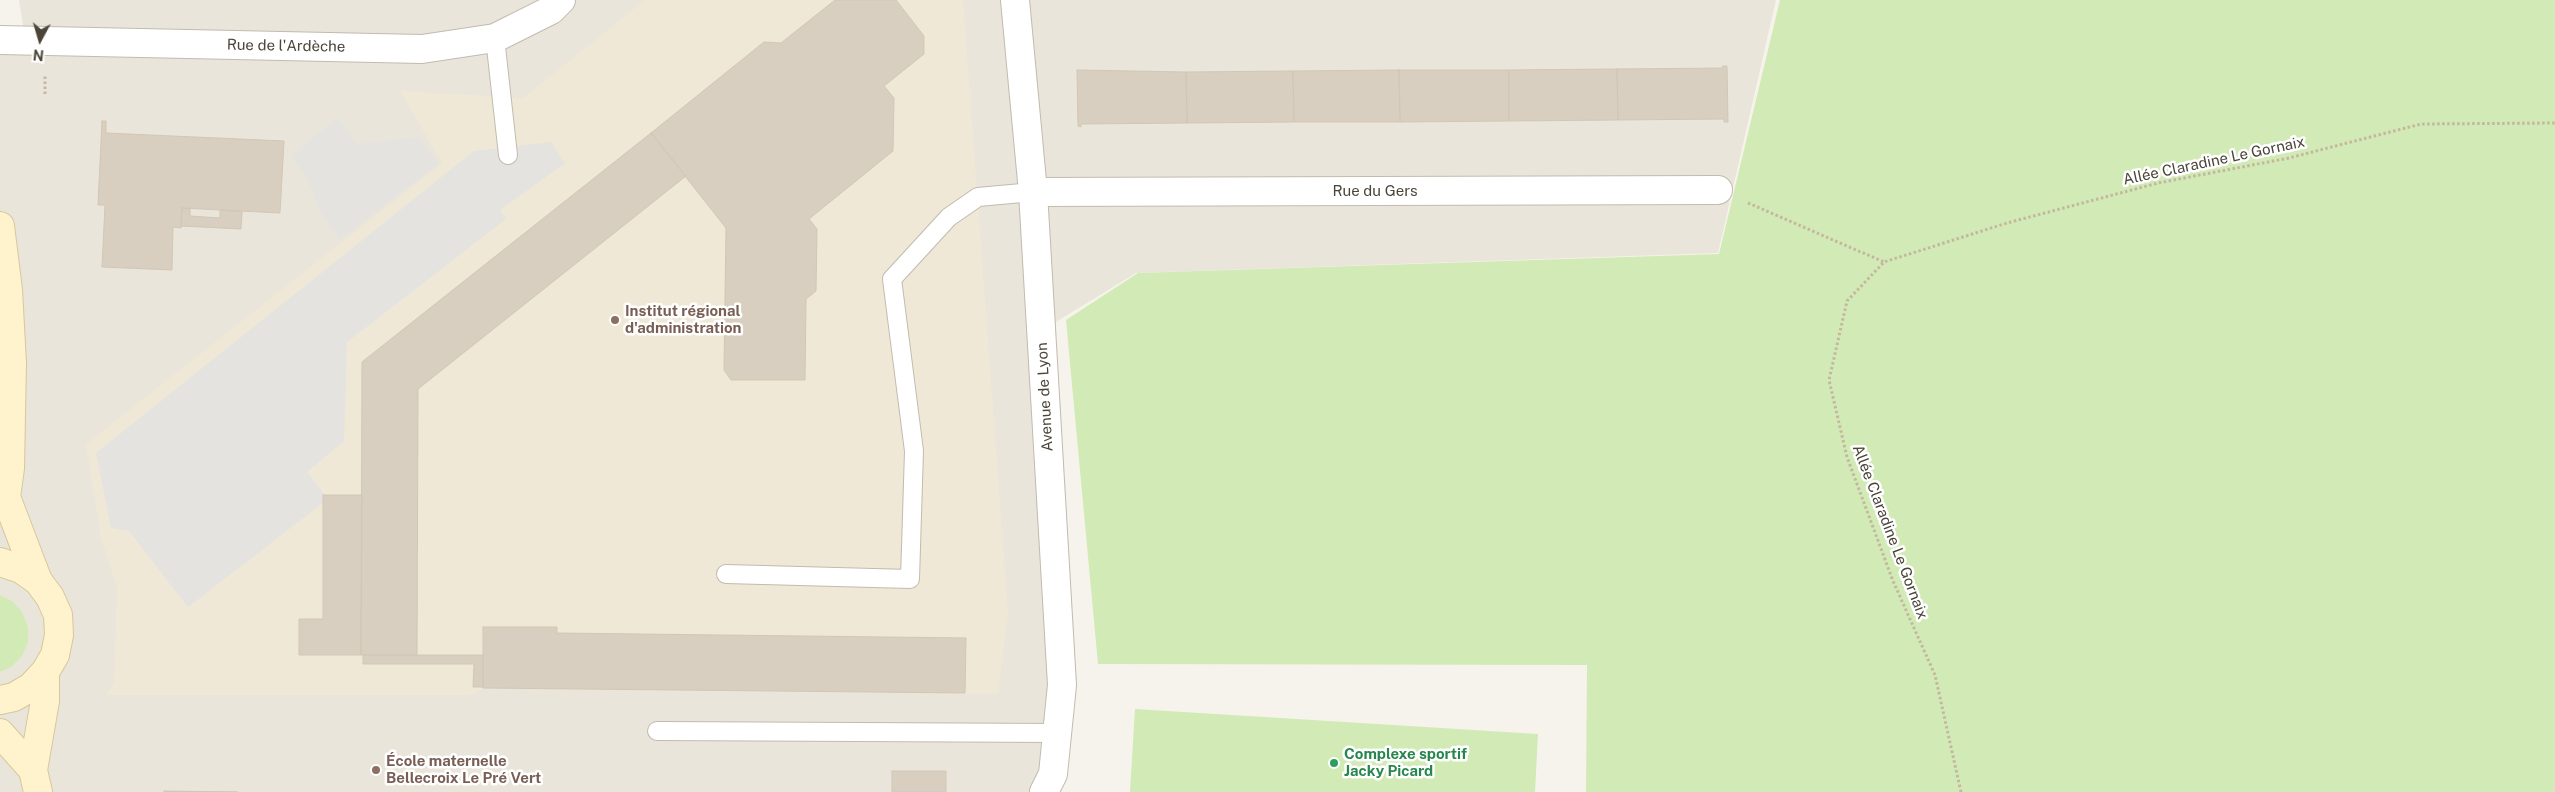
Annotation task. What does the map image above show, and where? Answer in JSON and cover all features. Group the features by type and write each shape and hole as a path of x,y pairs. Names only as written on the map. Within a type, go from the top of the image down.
{"main road":[{"path":"0,226 8,290 12,363 10,468 3,502 38,581 50,597 58,615 59,635 55,655 45,672 31,687 14,697 0,700"},
{"path":"0,562 21,569 38,581"},
{"path":"36,781 45,701 45,672"},
{"path":"0,733 36,781"}],"street":[{"name":"Rue de l'Ardèche","path":"0,40 422,49 495,38 551,10 561,0"},
{"name":"Avenue de Lyon","path":"1015,0 1032,192 1062,686 1053,774 1044,792"},
{"name":"Rue du Gers","path":"1032,192 1718,190"}],"lane":[{"path":"495,38 508,156"},
{"path":"726,574 910,579 914,451 892,279 948,217 978,197 1032,192"},
{"path":"657,731 1057,733"}],"path":[{"name":"Allée Claradine Le Gornaix","path":"1961,792 1935,675 1893,581 1847,457 1829,380 1847,301 1884,262 2007,223 2158,183 2289,158 2421,124 2555,123"},
{"path":"1718,190 1884,262"}],"shaded area":[{"path":"19,0 1776,0 1718,253 1136,273 1041,331 1062,685 1044,792 0,792 0,39 25,38"},
{"name":"Institut régional d'administration","path":"645,0 963,0 1008,613 998,694 483,688 470,695 106,695 114,683 117,588 101,538 86,444 442,163 400,91 523,98"},
{"path":"338,118 357,144 420,137 438,164 340,239 322,215 307,178 291,156"},
{"path":"551,142 565,163 500,210 506,219 347,342 344,441 307,472 328,499 188,607 129,531 111,528 96,453 474,151"}],"green space":[{"path":"1780,0 2555,0 2555,792 1586,792 1587,665 1098,664 1066,320 1138,273 1719,254"},
{"path":"0,595 12,601 22,612 28,627 28,642 22,656 11,667 0,672"},
{"name":"Complexe sportif Jacky Picard","path":"1135,709 1538,734 1535,792 1130,792"}],"building":[{"path":"835,0 896,0 924,36 924,54 884,86 894,98 893,151 809,219 817,229 816,291 806,299 805,380 731,380 724,370 726,228 651,133 764,42 781,43"},
{"path":"1723,66 1727,66 1728,122 1724,122 1724,119 1618,120 1617,69 1723,68"},
{"path":"1617,69 1618,120 1509,121 1509,70"},
{"path":"1077,70 1186,72 1187,123 1081,124 1081,127 1078,126"},
{"path":"1399,70 1509,70 1509,121 1400,122"},
{"path":"1399,70 1400,122 1294,122 1293,71"},
{"path":"1293,71 1294,122 1187,123 1186,72"},
{"path":"102,121 106,121 106,133 284,141 280,213 182,208 181,228 173,227 172,270 102,267 105,205 98,205"},
{"path":"651,133 686,176 418,389 417,655 361,655 362,362"},
{"path":"182,208 190,209 190,216 220,218 220,210 242,212 241,229 181,226"},
{"path":"323,495 362,495 361,655 299,655 299,619 323,619"},
{"path":"483,627 557,627 557,633 966,638 965,693 483,688"},
{"path":"363,655 483,655 483,687 473,687 474,664 363,664"},
{"path":"892,771 946,771 946,792 892,792"},
{"path":"164,791 238,792 164,792"}],"place":[{"name":"Institut régional d'administration","path":"615,320"},
{"name":"Complexe sportif Jacky Picard","path":"1334,763"},
{"name":"École maternelle Bellecroix Le Pré Vert","path":"376,770"}]}
